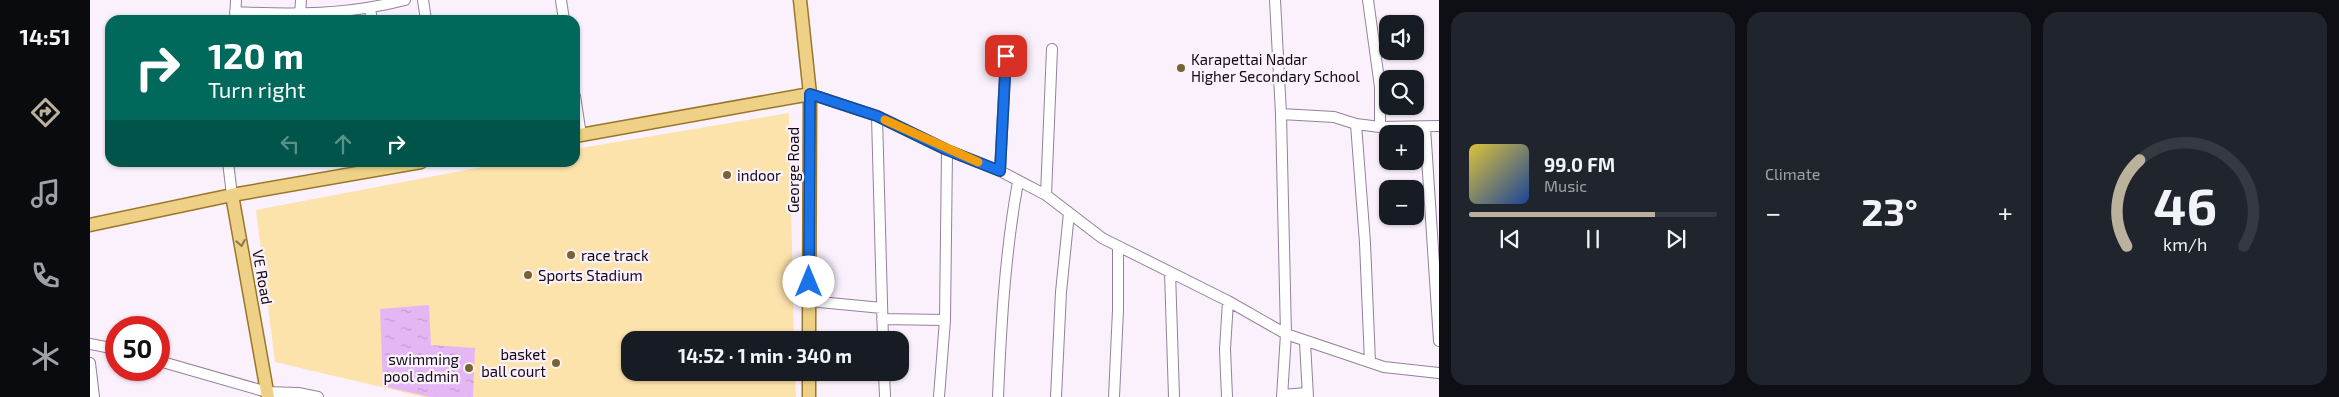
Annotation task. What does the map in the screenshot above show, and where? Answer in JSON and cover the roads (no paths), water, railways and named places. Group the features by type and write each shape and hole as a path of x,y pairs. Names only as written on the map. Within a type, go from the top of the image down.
{"main road":[{"name":"George Road","path":"800,0 810,94 809,331"},
{"path":"580,136 810,94"},
{"path":"90,225 232,195 392,167"},
{"name":"VE Road","path":"232,195 267,395"},
{"path":"809,381 809,397"}],"street":[{"path":"235,15 236,0"},
{"path":"301,0 300,15 370,9 405,0"},
{"path":"423,0 425,15"},
{"path":"561,0 563,15"},
{"path":"1275,0 1281,114 1286,334 1282,396 1308,395 1305,342"},
{"path":"1368,0 1380,87 1380,125"},
{"path":"370,9 371,15"},
{"path":"1046,195 1052,49"},
{"path":"1000,171 1006,56"},
{"path":"810,94 877,116 947,150 1000,171 1046,195 1102,238 1228,301 1286,334 1305,342 1384,367 1439,373"},
{"path":"1281,114 1334,118 1356,124 1379,127"},
{"path":"877,116 883,331"},
{"path":"1356,124 1365,242 1370,362"},
{"path":"1439,126 1425,127 1439,341"},
{"path":"939,397 945,320 947,150"},
{"name":"VE Road","path":"229,167 232,195"},
{"path":"998,397 1012,214 1018,182"},
{"path":"1056,397 1061,292 1069,214"},
{"path":"1114,397 1118,310 1118,246"},
{"path":"1170,272 1174,397"},
{"path":"809,301 882,308"},
{"path":"1227,397 1225,349 1228,301"},
{"path":"882,319 945,320"},
{"path":"90,344 105,347"},
{"path":"90,363 94,397"},
{"path":"170,364 267,395 298,393 318,397"},
{"path":"884,381 885,397"}],"water":[{"path":"429,305 431,345 475,348 473,397 430,397 383,386 380,309"}],"place":[{"name":"Karapettai Nadar Higher Secondary School","path":"1181,68"},
{"name":"indoor","path":"727,175"},
{"name":"race track","path":"571,255"},
{"name":"Sports Stadium","path":"528,275"},
{"name":"basket ball court","path":"556,363"},
{"name":"swimming pool admin","path":"469,368"}]}
